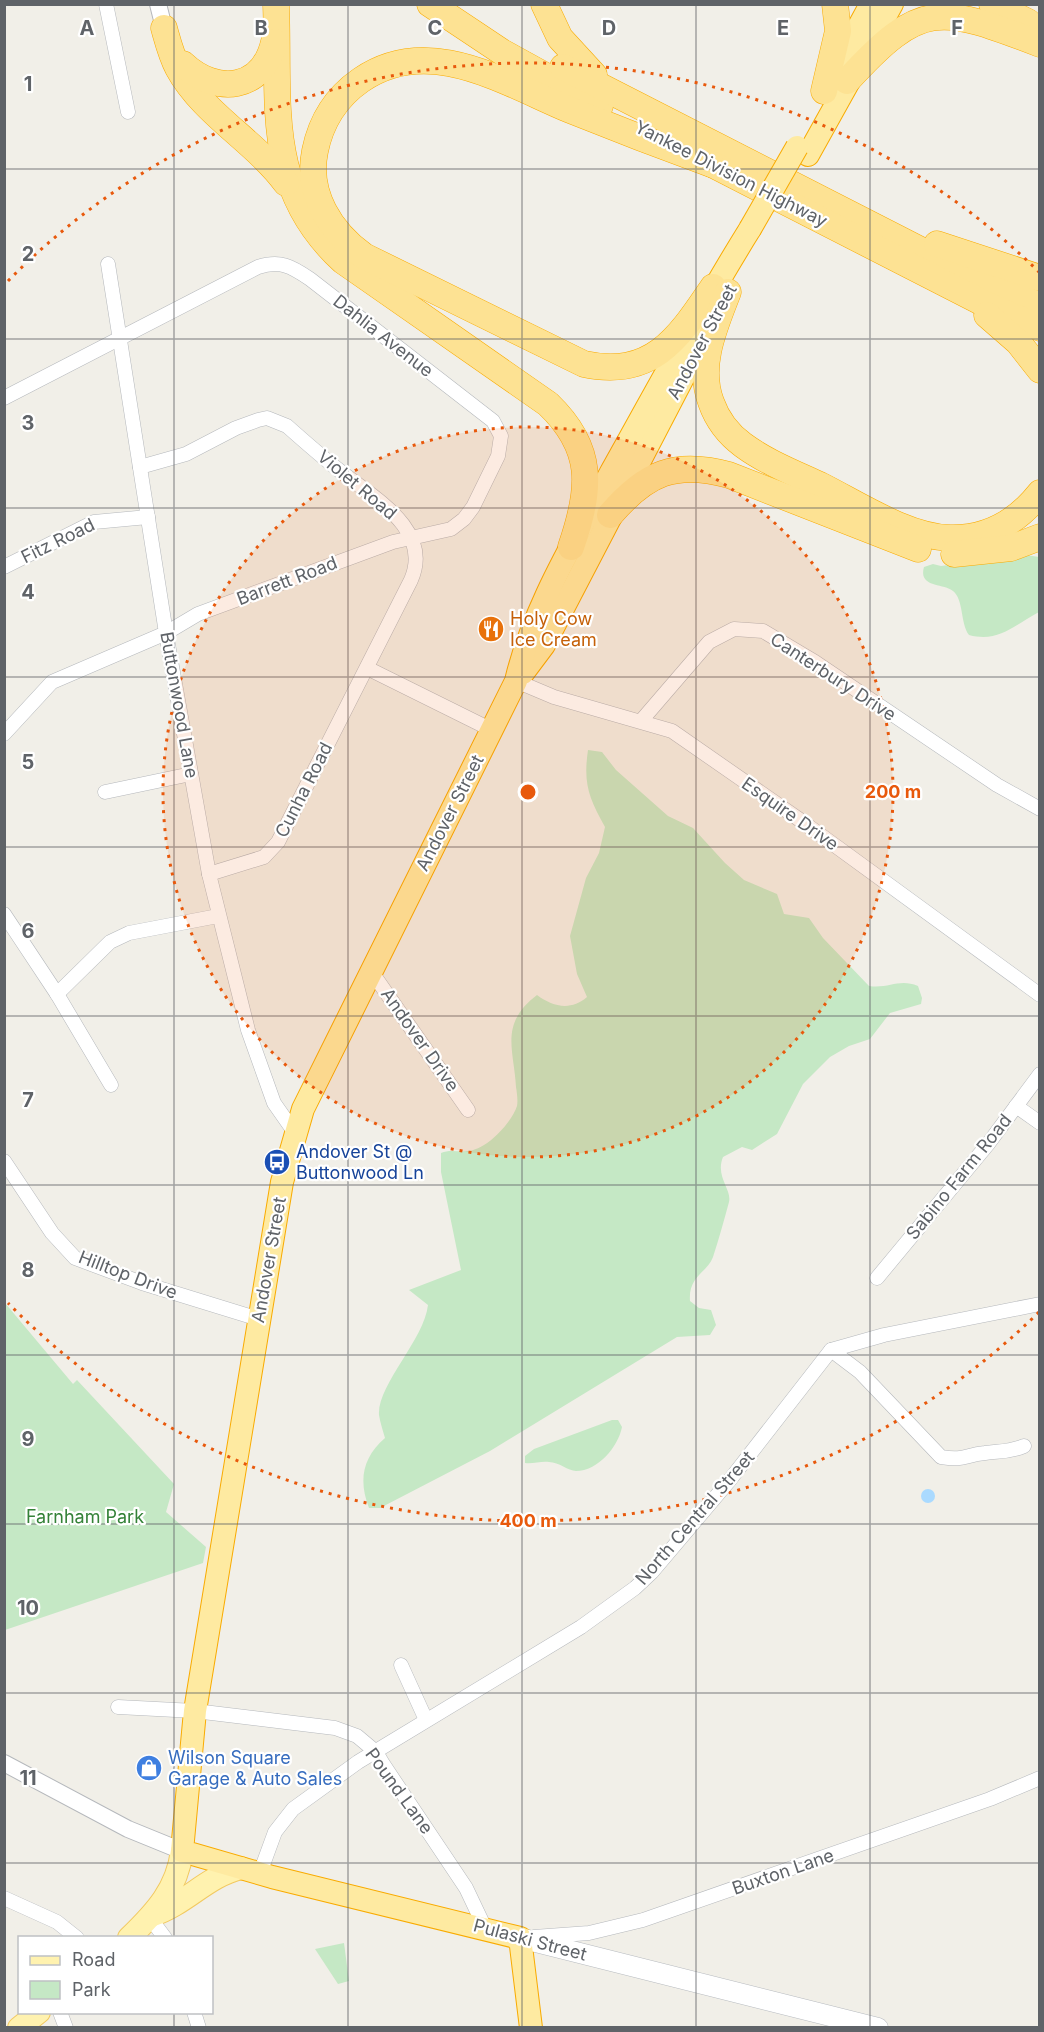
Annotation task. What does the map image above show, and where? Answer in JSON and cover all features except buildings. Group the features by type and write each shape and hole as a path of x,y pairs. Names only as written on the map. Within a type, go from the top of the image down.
{"highway":[{"path":"276,4 280,140 292,191"},
{"name":"Yankee Division Highway","path":"430,4 560,86 927,274 1040,328"},
{"name":"Yankee Division Highway","path":"462,4 568,70 950,265 1040,306"},
{"path":"544,4 560,38 581,63 615,90 658,115"},
{"path":"824,91 838,31 835,4"},
{"name":"Andover Street","path":"803,151 824,91 871,4"},
{"name":"Andover Street","path":"182,1851 195,1711 216,1570 282,1182 295,1133 312,1091 516,681 531,631 571,547 803,151 892,4"},
{"path":"992,4 1040,27"},
{"path":"847,81 865,59 899,27 912,18 927,13 960,13 1040,44"},
{"path":"161,16 174,53 198,77 222,83 246,81 257,75 267,65 277,30"},
{"path":"161,16 170,51 188,82 273,166 292,191 317,234 343,261 539,398 563,418 573,432 585,463 584,501 571,547"},
{"path":"711,164 570,110 485,73 462,65 425,60 387,66 371,73 337,101 325,118 318,138 314,171 315,188 327,218 338,233 364,256 584,364 618,368 649,359 660,353 721,290"},
{"path":"852,214 1040,278"},
{"path":"927,274 1005,328 1040,370"},
{"path":"721,290 708,352 707,387 717,417 728,432 751,450 906,527 936,537 966,537 996,530 1022,513 1040,493"},
{"name":"Andover Street","path":"516,681 544,645 721,290"},
{"path":"610,515 637,486 651,477 682,468 700,468 729,475 909,547 926,551 941,554 978,553 1011,548 1040,537"},
{"name":"Pulaski Street","path":"182,1851 520,1938"},
{"path":"520,1938 531,2028"}],"main road":[{"path":"131,1936 151,1917 172,1887 182,1851"},
{"path":"151,1917 183,1902 212,1878 250,1870"},
{"name":"Pulaski Street","path":"520,1938 878,2028"},
{"path":"19,2028 38,2014"}],"street":[{"path":"106,4 128,112"},
{"name":"Dahlia Avenue","path":"119,336 258,267 274,262 284,263 304,275 493,421 499,429 501,445 498,456 464,519 451,529 412,538"},
{"name":"Buttonwood Lane","path":"108,264 166,633 190,774 218,916 248,1030 264,1078 278,1112 295,1133"},
{"path":"4,398 119,336"},
{"name":"Violet Road","path":"140,467 186,454 247,423 267,418 287,426 394,513 412,538 417,553 416,569 367,668"},
{"name":"Fitz Road","path":"4,567 94,522 148,517"},
{"name":"Barrett Road","path":"4,734 52,682 166,633 198,614 361,553 412,538"},
{"name":"Canterbury Drive","path":"641,721 709,642 734,628 763,631 816,662 997,785 1040,809"},
{"path":"367,668 492,730"},
{"name":"Cunha Road","path":"209,874 264,857 272,850 367,668"},
{"name":"Esquire Drive","path":"516,681 554,697 672,730 1040,995"},
{"path":"105,792 190,774"},
{"path":"4,914 57,994 111,1085"},
{"path":"57,994 110,942 135,932 218,916"},
{"name":"Andover Drive","path":"371,971 468,1110"},
{"name":"Sabino Farm Road","path":"877,1278 988,1144 1040,1074"},
{"path":"1016,1106 1040,1123"},
{"name":"Hilltop Drive","path":"4,1161 52,1233 75,1258 142,1283 259,1319"},
{"path":"831,1350 884,1335 1040,1304"},
{"path":"831,1350 860,1372 941,1456 960,1460 984,1453 1007,1453 1024,1446"},
{"name":"North Central Street","path":"250,1870 283,1818 358,1762 581,1627 635,1588 658,1565 729,1481 831,1350"},
{"path":"401,1665 426,1720"},
{"name":"Pound Lane","path":"118,1707 195,1711 335,1728 357,1736 376,1752 466,1888 485,1928"},
{"path":"4,1763 128,1829 182,1851"},
{"name":"Buxton Lane","path":"520,1938 589,1933 643,1920 990,1799 1040,1778"},
{"path":"4,1898 57,1922 74,1936"},
{"path":"151,1917 164,1936"},
{"path":"60,2014 66,2028"}],"green space":[{"path":"1026,555 1039,557 1039,612 998,635 989,637 969,635 959,600 953,591 928,582 923,574 924,567 933,564 941,566"},
{"path":"588,750 602,752 616,770 668,816 693,828 744,880 777,894 784,914 809,918 823,938 869,986 905,983 918,986 922,998 921,1004 890,1013 870,1039 849,1046 830,1057 803,1084 777,1134 752,1150 742,1147 723,1157 721,1171 729,1202 713,1257 695,1280 690,1293 690,1301 699,1308 711,1310 716,1325 710,1335 677,1337 490,1451 380,1508 369,1508 363,1479 367,1461 385,1438 379,1415 380,1403 425,1319 428,1305 409,1290 461,1270 441,1172 441,1153 477,1149 494,1138 512,1117 517,1106 512,1049 513,1027 517,1016 525,1006 537,995 562,1006 575,1004 587,997 577,974 570,936 586,878 599,853 605,827 595,808 587,782"},
{"name":"Farnham Park","path":"5,1303 73,1384 77,1380 174,1484 166,1512 206,1547 203,1563 5,1630"},
{"path":"612,1420 618,1420 622,1427 620,1435 606,1457 592,1467 576,1471 553,1462 525,1463 525,1456 534,1449"},
{"path":"344,1943 349,1981 338,1984 315,1949"}],"water":[{"path":"925,1489 931,1489 935,1496 931,1503 925,1503 921,1499 921,1493"}],"place":[{"name":"Holy Cow Ice Cream","path":"491,629"},
{"name":"Andover St @ Buttonwood Ln","path":"277,1162"},
{"name":"Wilson Square Garage & Auto Sales","path":"149,1768"}]}
